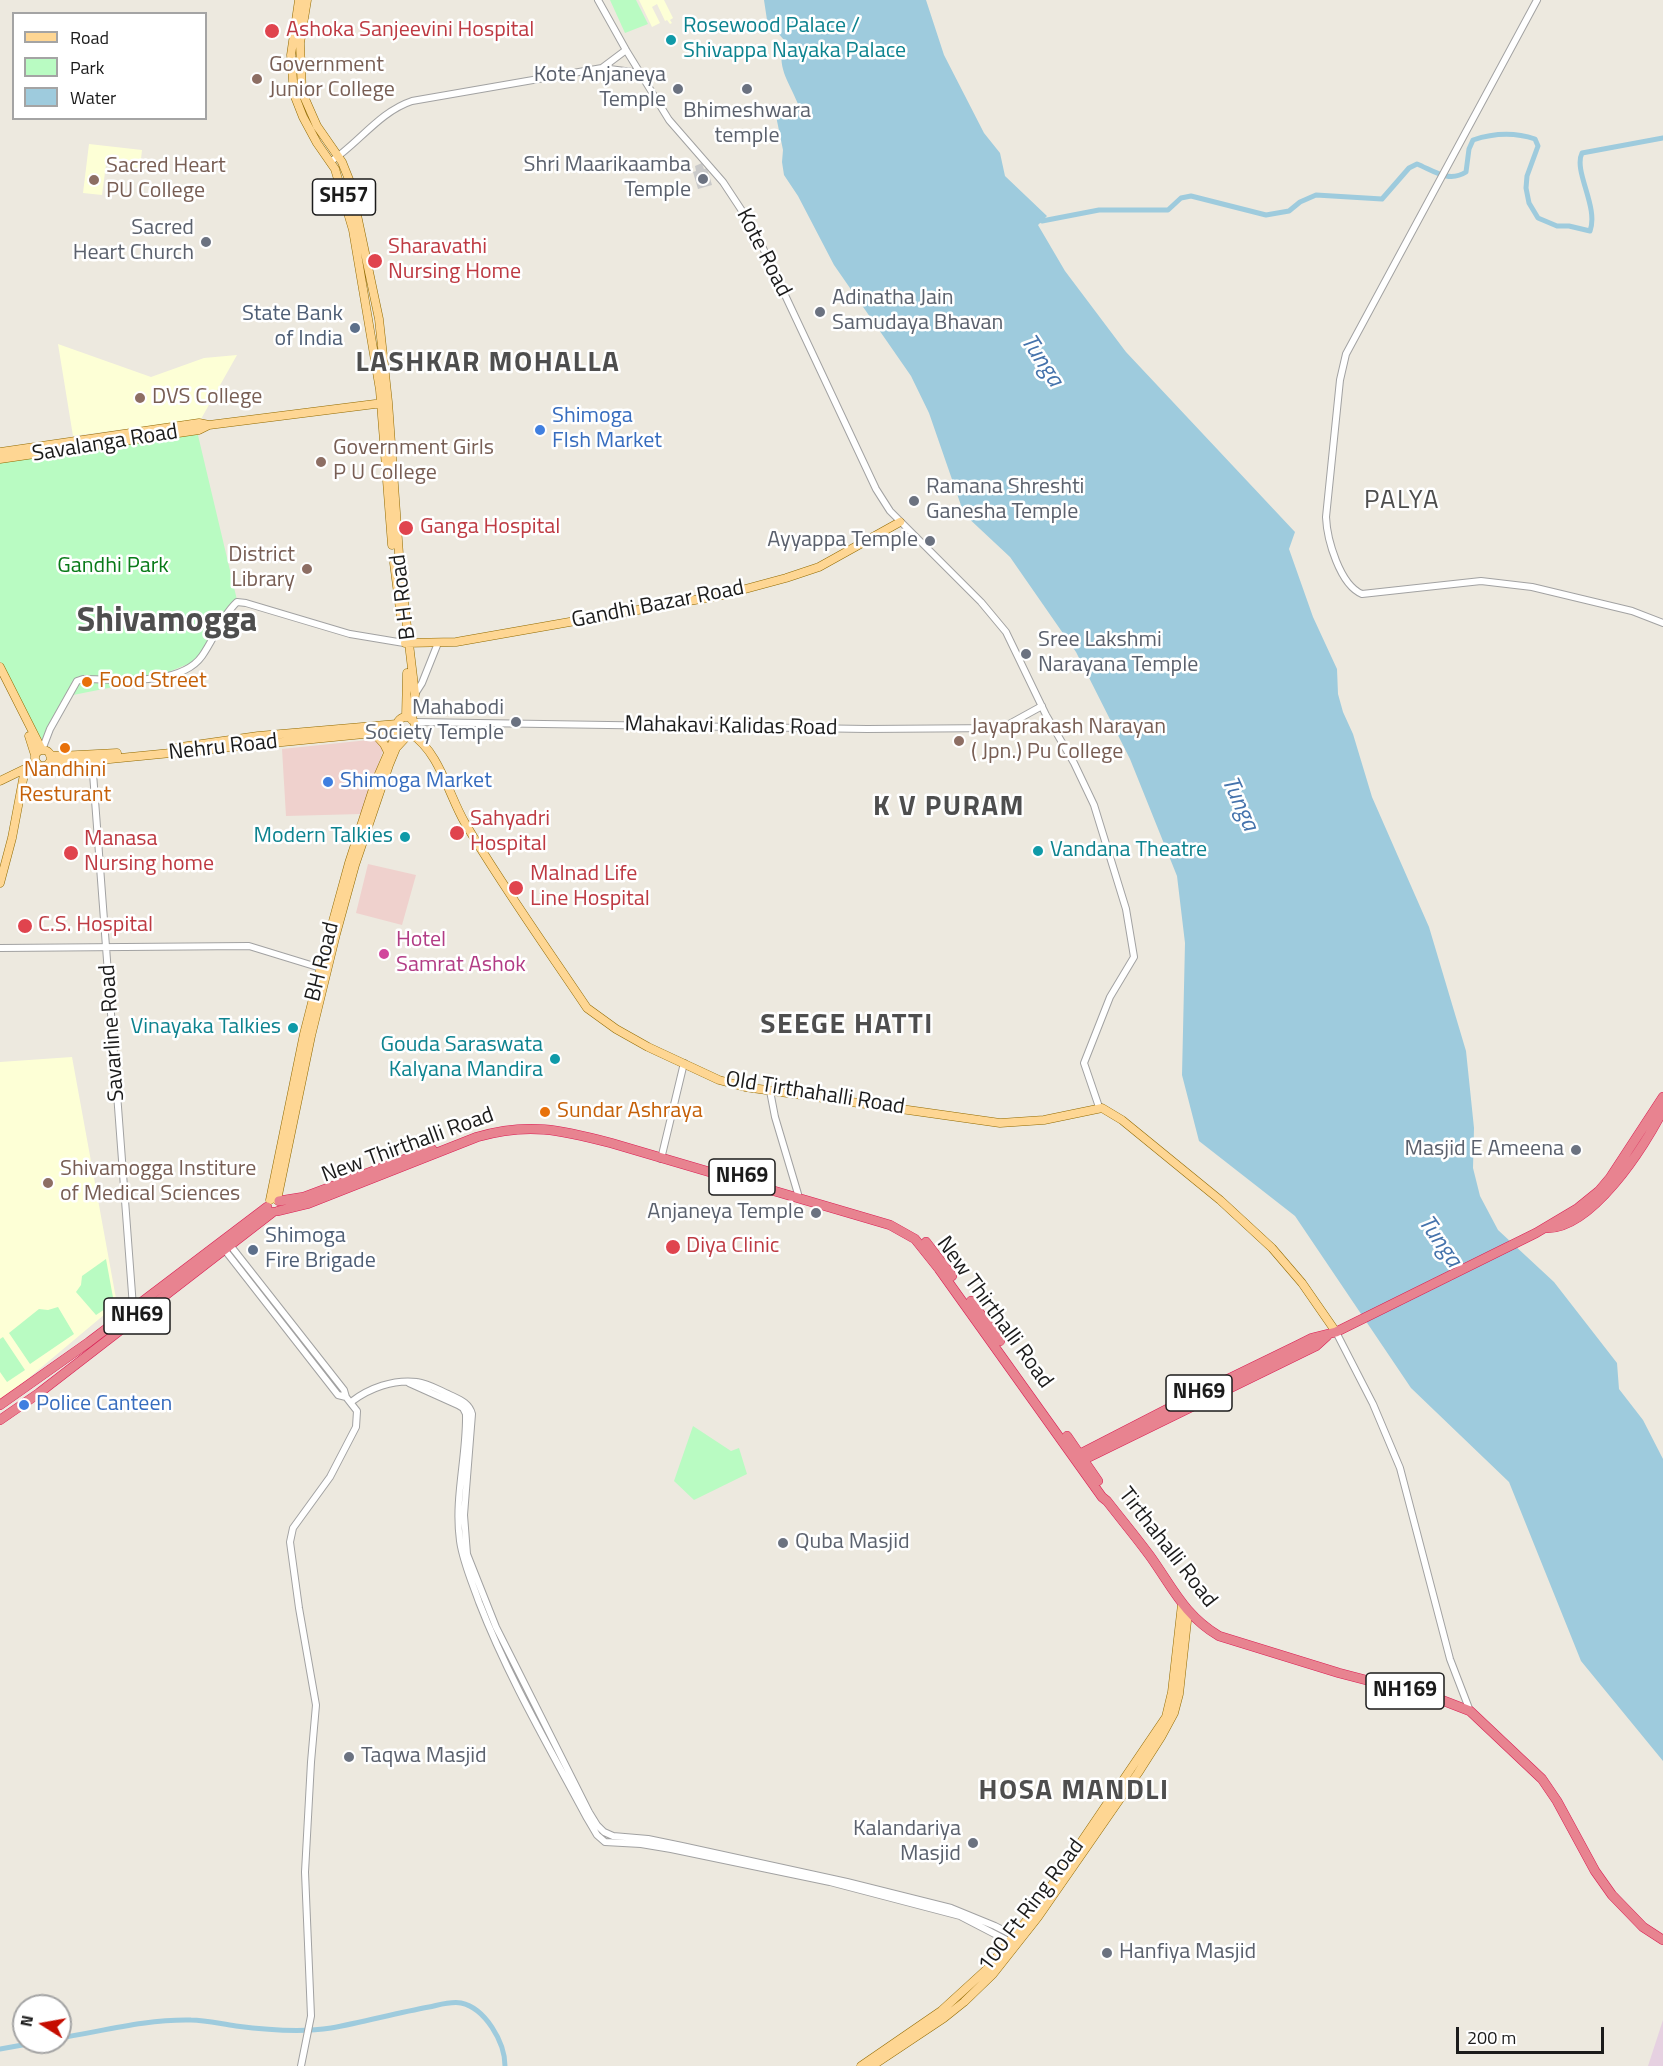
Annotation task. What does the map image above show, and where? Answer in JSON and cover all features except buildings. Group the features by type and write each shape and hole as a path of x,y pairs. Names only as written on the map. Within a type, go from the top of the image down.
{"highway":[{"name":"NH69","path":"662,1157 900,1224 919,1236 1072,1443 1079,1458 1305,1342 1340,1330 1536,1233 1578,1208 1599,1191 1610,1178 1663,1097"},
{"name":"NH69","path":"1545,1228 1557,1228 1590,1210 1605,1195 1641,1146 1663,1110"},
{"name":"New Thirthalli Road","path":"274,1205 304,1197 465,1136 503,1124 552,1124 588,1131 662,1157"},
{"name":"New Thirthalli Road","path":"274,1205 306,1204 477,1137 506,1129 536,1128 571,1133 662,1157 891,1225 915,1239 942,1267 1079,1458"},
{"name":"NH69","path":"0,1405 274,1205"},
{"name":"NH69","path":"0,1420 39,1393 227,1247 274,1205"},
{"path":"1072,1443 1097,1449 1095,1475"},
{"name":"NH169","path":"1079,1458 1095,1475 1106,1494 1107,1501"},
{"name":"Tirthahalli Road","path":"1079,1458 1102,1497 1148,1553 1185,1608 1201,1625 1219,1636 1339,1673 1439,1699 1470,1711 1542,1779 1595,1871 1612,1895 1642,1927 1663,1940"}],"main road":[{"name":"SH57","path":"299,0 291,55 294,94 303,117 336,169 342,189 353,230 385,402"},
{"name":"SH57","path":"307,0 300,43 302,92 317,126 342,162 355,201 379,319 385,402"},
{"name":"Savalanga Road","path":"0,459 199,430 210,425 385,402"},
{"path":"385,402 394,569 406,643 410,720 414,729 409,734 402,735 397,728 400,719 410,720"},
{"name":"Savalanga Road","path":"0,452 199,423 210,425"},
{"name":"Gandhi Bazar Road","path":"406,643 456,642 723,595 819,567 900,522"},
{"name":"B H Road","path":"406,643 415,694 410,720"},
{"path":"0,667 38,756"},
{"path":"0,676 30,738 38,756 43,766 49,759 47,751 38,756 25,769 0,781"},
{"name":"Nehru Road","path":"49,759 59,764 374,733 397,728"},
{"name":"Nehru Road","path":"49,759 59,756 150,751 258,736 397,728"},
{"name":"BH Road","path":"324,969 349,863 397,728"},
{"path":"374,733 388,752"},
{"name":"Old Tirthahalli Road","path":"409,734 420,739 428,751 464,822 587,1008 640,1043 719,1080 770,1091 930,1111 1000,1123 1044,1120 1099,1107"},
{"name":"BH Road","path":"274,1205 304,1035 381,786 396,748 409,734"},
{"path":"0,882 12,838 25,769"},
{"path":"1099,1107 1122,1120 1220,1200 1272,1248 1340,1330"},
{"name":"100 Ft Ring Road","path":"872,2066 944,2018 993,1974 1015,1940 1138,1773 1174,1713 1179,1694 1185,1608"},
{"name":"100 Ft Ring Road","path":"861,2066 941,2011 977,1979 1015,1940"}],"street":[{"name":"Kote Road","path":"598,0 669,120 723,182 754,229 876,489 890,511 981,602 1006,632 1094,805 1126,909 1134,947 1134,957 1110,997 1084,1063 1099,1107"},
{"path":"1537,0 1383,284 1342,365 1326,517 1330,544 1352,587 1362,594 1481,581 1532,587 1632,611 1663,622"},
{"path":"602,68 626,50"},
{"path":"330,162 386,115 412,100 602,68 640,73"},
{"path":"38,756 77,681 83,679 149,680 170,676 200,659 237,602 350,634 406,643"},
{"path":"415,694 422,683 438,643"},
{"name":"Mahakavi Kalidas Road","path":"410,720 867,729 1002,728 1042,706"},
{"name":"Savarline Road","path":"92,760 133,1307"},
{"path":"0,948 249,946 324,969"},
{"path":"662,1157 684,1063"},
{"path":"770,1091 775,1118 798,1194"},
{"path":"227,1247 344,1390 357,1411 356,1427 330,1477 293,1528 290,1542 298,1608 316,1705 304,1872 311,2016 301,2066"},
{"path":"1340,1330 1400,1468 1450,1659 1470,1711"},
{"path":"348,1399 393,1383 408,1382 463,1408 466,1414 459,1505 463,1557 508,1669 587,1818 601,1839 613,1844 641,1844 671,1849 830,1882 960,1916 1015,1940"}],"shaded area":[{"path":"639,0 664,0 673,18 670,20 672,23 665,21 657,4 652,7 660,23 652,27"},
{"name":"Sacred Heart PU College","path":"89,144 142,150 140,168 106,165 102,195 83,193"},
{"name":"Shri Maarikaamba Temple","path":"702,163 704,169 707,168 712,185 698,189 693,172 696,171 695,166"},
{"name":"DVS College","path":"58,344 151,377 204,358 237,355 201,419 73,436"},
{"name":"Shimoga Market","path":"378,739 384,748 361,814 286,816 282,749"},
{"path":"368,864 416,875 402,925 356,913"},
{"name":"Shivamogga Institure of Medical Sciences","path":"72,1057 117,1304 0,1402 0,1062"},
{"path":"1663,2020 1663,2066 1648,2066"}],"green space":[{"path":"610,0 636,0 648,24 625,33"},
{"name":"Gandhi Park","path":"197,431 237,600 200,659 149,680 73,695 44,744 0,661 0,458"},
{"path":"106,1259 114,1303 96,1315 76,1292 81,1285 82,1276"},
{"path":"58,1307 74,1334 30,1364 9,1333 39,1309 48,1310"},
{"path":"3,1337 25,1370 7,1382 0,1372 0,1339"},
{"path":"693,1426 731,1451 739,1448 747,1474 694,1500 674,1481"}],"water":[{"name":"Tunga","path":"764,0 926,0 944,55 984,133 1000,153 1005,176 1047,216 1038,225 1065,271 1126,352 1295,532 1289,549 1313,617 1337,669 1338,694 1372,797 1429,927 1466,1051 1474,1128 1473,1168 1480,1196 1498,1230 1554,1282 1617,1363 1619,1389 1643,1420 1663,1459 1663,1761 1581,1661 1509,1482 1411,1388 1295,1216 1199,1141 1182,1075 1185,943 1177,876 1130,759 1076,652 1010,557 964,514 929,413 911,376 834,265 798,196 784,175 783,150 776,116 798,104 782,66 784,40 767,20"}],"waterway":[{"path":"1042,221 1099,210 1168,210 1181,198 1191,196 1266,215 1289,211 1300,202 1316,195 1382,199 1409,168 1417,164 1435,173 1448,176 1466,172 1469,149 1473,140 1504,134 1535,139 1538,146 1527,176 1526,188 1529,203 1538,218 1557,226 1590,231 1591,211 1581,169 1582,153 1663,138"},
{"path":"72,2036 142,2023 175,2020 272,2030 319,2030 445,2004 461,2003 478,2012 492,2027 502,2047 505,2066"},
{"path":"0,2049 12,2047"}],"place":[{"name":"Ashoka Sanjeevini Hospital","path":"272,31"},
{"name":"Rosewood Palace / Shivappa Nayaka Palace","path":"671,40"},
{"name":"Government Junior College","path":"257,79"},
{"name":"Kote Anjaneya Temple","path":"678,89"},
{"name":"Bhimeshwara temple","path":"747,89"},
{"name":"Shri Maarikaamba Temple","path":"703,179"},
{"name":"Sacred Heart PU College","path":"94,180"},
{"name":"Sacred Heart Church","path":"206,242"},
{"name":"Sharavathi Nursing Home","path":"375,261"},
{"name":"Adinatha Jain Samudaya Bhavan","path":"820,312"},
{"name":"State Bank of India","path":"355,328"},
{"name":"DVS College","path":"140,398"},
{"name":"Shimoga FIsh Market","path":"540,430"},
{"name":"Government Girls P U College","path":"321,462"},
{"name":"Ramana Shreshti Ganesha Temple","path":"914,501"},
{"name":"Ganga Hospital","path":"406,528"},
{"name":"Ayyappa Temple","path":"930,541"},
{"name":"District Library","path":"307,569"},
{"name":"Sree Lakshmi Narayana Temple","path":"1026,654"},
{"name":"Food Street","path":"87,682"},
{"name":"Mahabodi Society Temple","path":"516,722"},
{"name":"Jayaprakash Narayan ( Jpn.) Pu College","path":"959,741"},
{"name":"Nandhini Resturant","path":"65,748"},
{"name":"Shimoga Market","path":"328,782"},
{"name":"Sahyadri Hospital","path":"457,833"},
{"name":"Modern Talkies","path":"405,837"},
{"name":"Vandana Theatre","path":"1038,851"},
{"name":"Manasa Nursing home","path":"71,853"},
{"name":"Malnad Life Line Hospital","path":"516,888"},
{"name":"C.S. Hospital","path":"25,926"},
{"name":"Hotel Samrat Ashok","path":"384,954"},
{"name":"Vinayaka Talkies","path":"293,1028"},
{"name":"Gouda Saraswata Kalyana Mandira","path":"555,1059"},
{"name":"Sundar Ashraya","path":"545,1112"},
{"name":"Masjid E Ameena","path":"1576,1150"},
{"name":"Shivamogga Institure of Medical Sciences","path":"48,1183"},
{"name":"Anjaneya Temple","path":"816,1213"},
{"name":"Diya Clinic","path":"673,1247"},
{"name":"Shimoga Fire Brigade","path":"253,1250"},
{"name":"Police Canteen","path":"24,1405"},
{"name":"Quba Masjid","path":"783,1543"},
{"name":"Taqwa Masjid","path":"349,1757"},
{"name":"Kalandariya Masjid","path":"973,1843"},
{"name":"Hanfiya Masjid","path":"1107,1953"}],"district":[{"name":"LASHKAR MOHALLA","path":"488,364"},
{"name":"PALYA","path":"1402,502"},
{"name":"Shivamogga","path":"167,623"},
{"name":"K V PURAM","path":"949,808"},
{"name":"SEEGE HATTI","path":"847,1026"},
{"name":"HOSA MANDLI","path":"1074,1792"}]}
